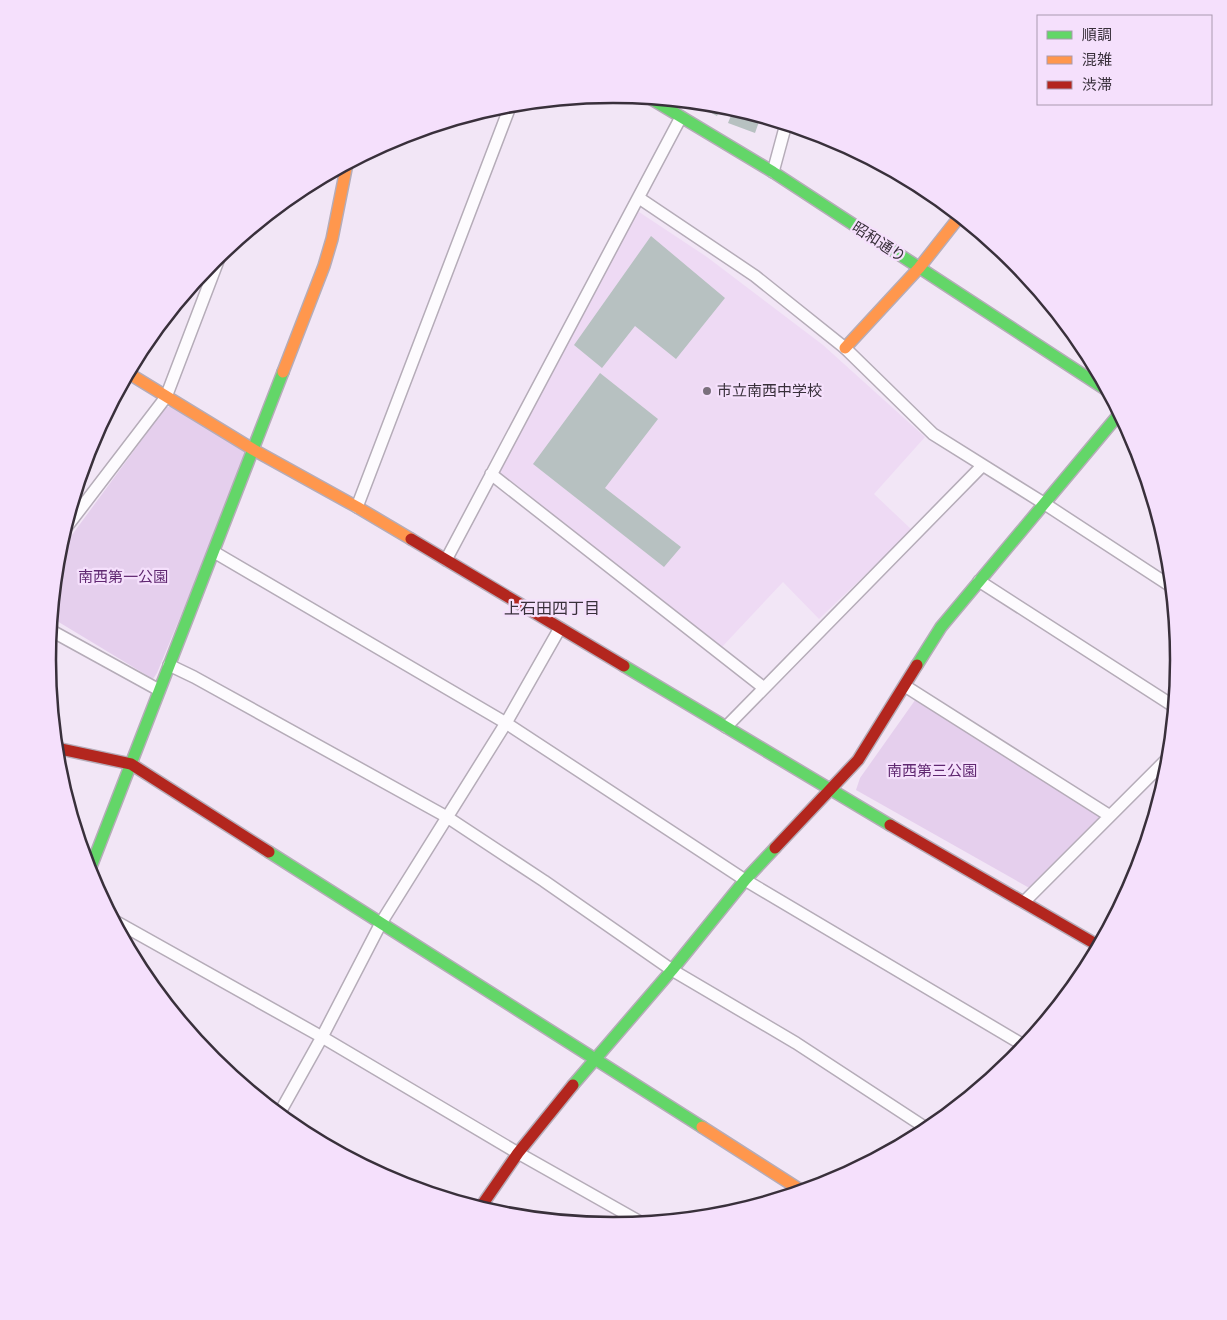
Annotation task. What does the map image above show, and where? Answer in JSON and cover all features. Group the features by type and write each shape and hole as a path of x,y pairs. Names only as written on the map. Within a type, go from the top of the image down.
{"street":[{"name":"昭和通り","path":"662,105 773,172 1098,384"},
{"path":"357,507 508,113"},
{"path":"446,560 682,117"},
{"path":"773,172 784,130"},
{"path":"94,859 324,266 332,239 345,172"},
{"path":"639,198 755,276 845,348 933,434 1046,504 1165,583"},
{"path":"845,348 919,268 956,221"},
{"path":"75,516 166,397 214,272"},
{"path":"134,377 254,450 357,507 831,790 1094,943"},
{"path":"484,1202 518,1153 594,1059 672,970 745,880 858,760 941,627 1046,504 1115,419"},
{"path":"726,727 982,466"},
{"path":"491,474 764,688"},
{"path":"214,552 506,723 745,880 1019,1042"},
{"path":"979,581 1169,703"},
{"path":"282,1108 322,1037 381,923 506,723 560,628"},
{"path":"57,634 160,690"},
{"path":"169,665 447,817 544,881 672,970 796,1044 921,1125"},
{"path":"905,686 1110,816"},
{"path":"64,750 130,764 796,1187"},
{"path":"1024,902 1161,765"},
{"path":"125,927 322,1037 518,1153 631,1217"}],"shaded area":[{"name":"市立南西中学校","path":"639,212 707,257 823,345 925,437 874,494 912,530 819,619 783,582 721,648 496,472 633,213"}],"green space":[{"name":"南西第一公園","path":"166,407 173,407 243,446 247,456 153,679 57,621 61,587 70,538"},
{"name":"南西第三公園","path":"918,696 1104,817 1033,890 856,790 860,778"}],"building":[{"path":"708,111 719,113 717,116"},
{"path":"731,115 759,122 755,133 728,123"},
{"path":"651,236 725,298 676,359 635,326 602,368 574,345"},
{"path":"600,373 658,419 605,488 681,547 664,567 533,464"}],"traffic: fast":[{"path":"662,105 773,172 1098,384"},
{"path":"94,860 283,372"},
{"path":"917,665 941,627 1115,419"},
{"path":"624,666 890,825"},
{"path":"573,1085 672,970 745,880 775,848"},
{"path":"269,852 702,1127"}],"traffic: slow":[{"path":"283,372 324,266 332,239 346,171"},
{"path":"845,348 919,268 956,221"},
{"path":"134,377 254,450 411,539"},
{"path":"702,1127 796,1187"}],"traffic: jam":[{"path":"411,539 624,666"},
{"path":"775,848 858,760 917,665"},
{"path":"64,750 131,764 269,852"},
{"path":"890,825 1094,943"},
{"path":"484,1202 518,1153 573,1085"}],"place":[{"name":"市立南西中学校","path":"707,391"}],"district":[{"name":"上石田四丁目","path":"552,608"}]}
